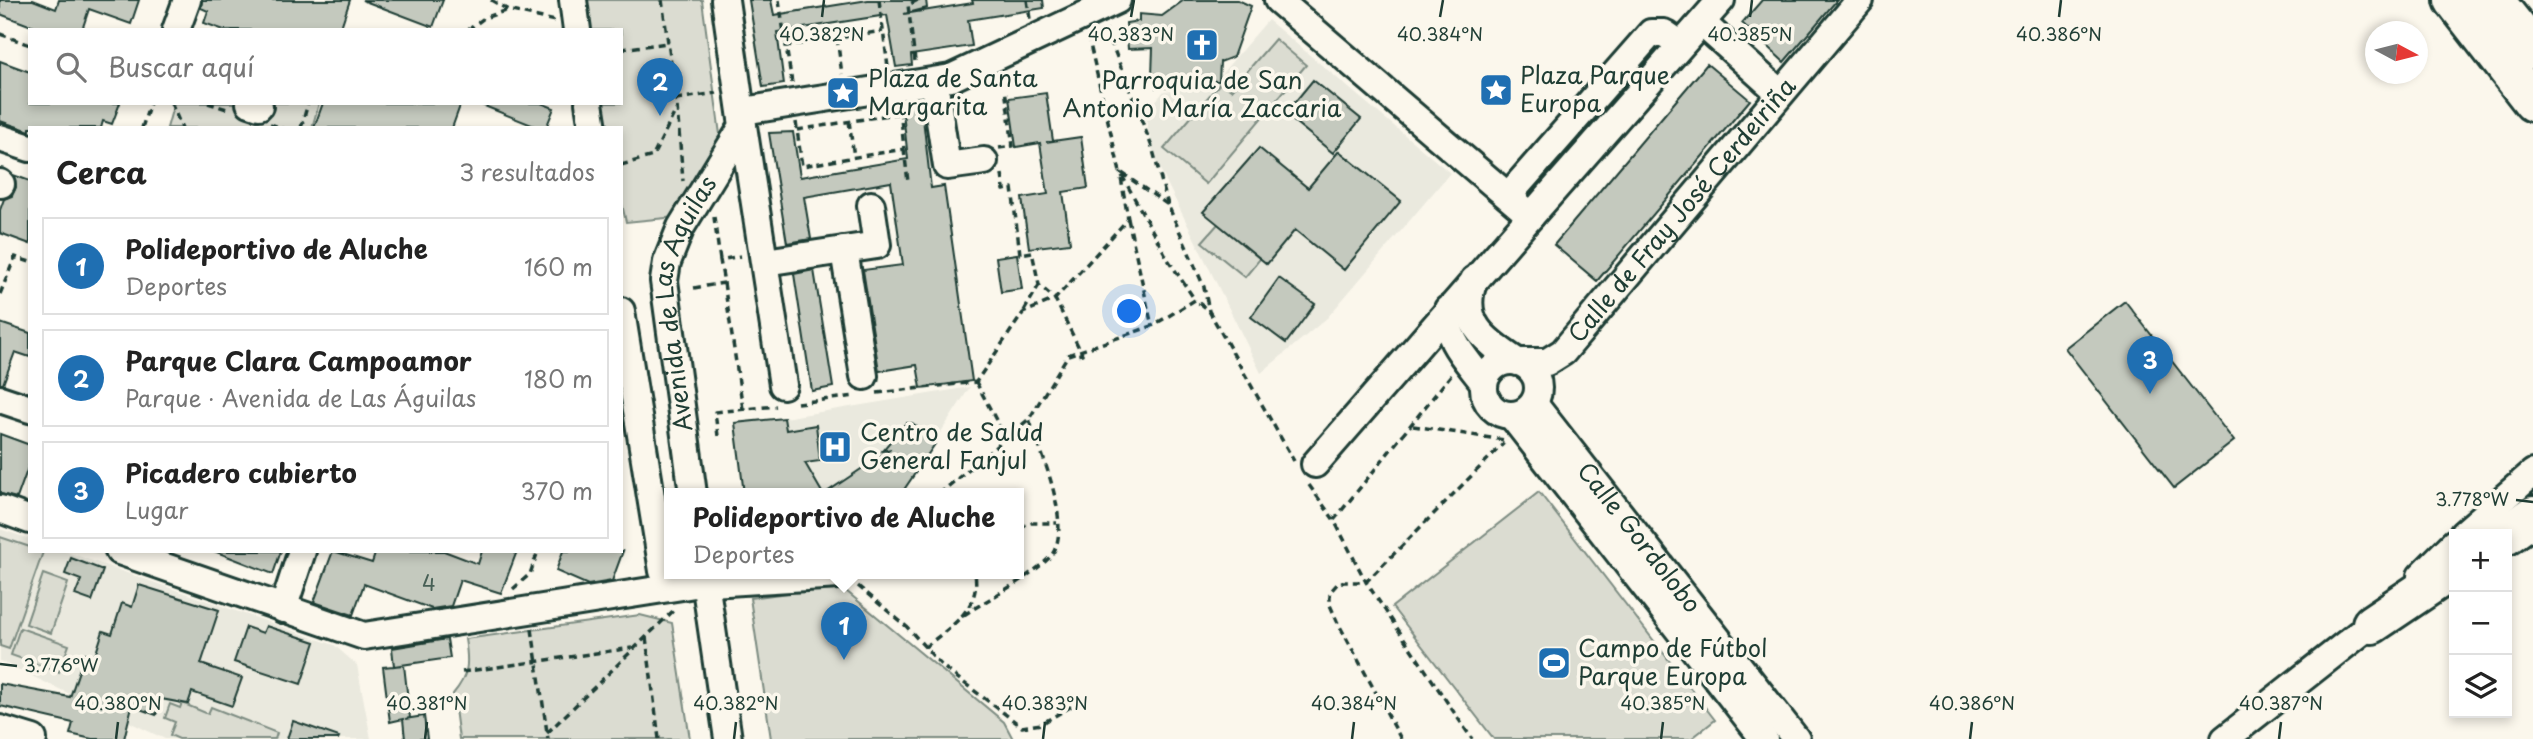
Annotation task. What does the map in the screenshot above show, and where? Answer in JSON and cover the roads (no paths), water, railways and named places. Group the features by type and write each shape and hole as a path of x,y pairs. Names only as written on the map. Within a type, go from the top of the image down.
{"highway":[{"path":"2454,0 2533,102"},
{"path":"2494,0 2533,49"},
{"path":"2512,531 2533,516"},
{"path":"2372,624 2449,572"}],"street":[{"path":"177,28 187,0"},
{"name":"Avenida de Las Águilas","path":"725,0 743,118 754,259 792,397"},
{"path":"1278,0 1531,216"},
{"path":"1304,466 1448,309 1721,0"},
{"name":"Calle de Fray José Cerdeiriña","path":"1517,361 1547,362 1563,352 1860,0"},
{"path":"743,118 1002,57 1047,32 1099,9"},
{"path":"1702,23 1780,93"},
{"path":"1508,196 1651,33 1664,33 1681,44"},
{"path":"925,76 947,166 995,160"},
{"path":"589,105 593,126"},
{"name":"Avenida de Las Águilas","path":"692,488 665,273 681,227 743,118"},
{"path":"0,138 28,147"},
{"path":"754,259 877,245 871,205"},
{"path":"845,250 864,376"},
{"path":"1448,309 1448,330 1484,383 1486,400 1496,412 1518,422 1538,387 1537,379 1526,365 1498,349 1471,321 1468,295 1475,277"},
{"name":"Avenida de Las Águilas","path":"623,336 628,398 660,566 664,572"},
{"path":"1484,383 1492,368 1499,363 1517,361"},
{"path":"0,399 28,409"},
{"name":"Calle Gordolobo","path":"1518,422 1764,739"},
{"name":"Calle Gordolobo","path":"1518,422 1796,739"},
{"path":"2469,529 2533,473"},
{"path":"2489,529 2533,495"},
{"path":"0,509 28,519"},
{"path":"2372,624 2449,548"},
{"path":"125,553 364,636 701,581 740,584 795,579"},
{"path":"283,609 301,553"},
{"path":"2225,739 2449,562"},
{"path":"701,581 729,739"},
{"path":"0,729 33,739"}],"place":[{"name":"Parroquia de San Antonio María Zaccaria","path":"1202,45"},
{"name":"Plaza Parque Europa","path":"1496,90"},
{"name":"Plaza de Santa Margarita","path":"843,93"},
{"name":"Parque Clara Campoamor","path":"660,116"},
{"name":"Picadero cubierto","path":"2150,394"},
{"name":"Centro de Salud General Fanjul","path":"835,447"},
{"name":"Polideportivo de Aluche","path":"844,660"},
{"name":"Campo de Fútbol Parque Europa","path":"1554,663"}]}
